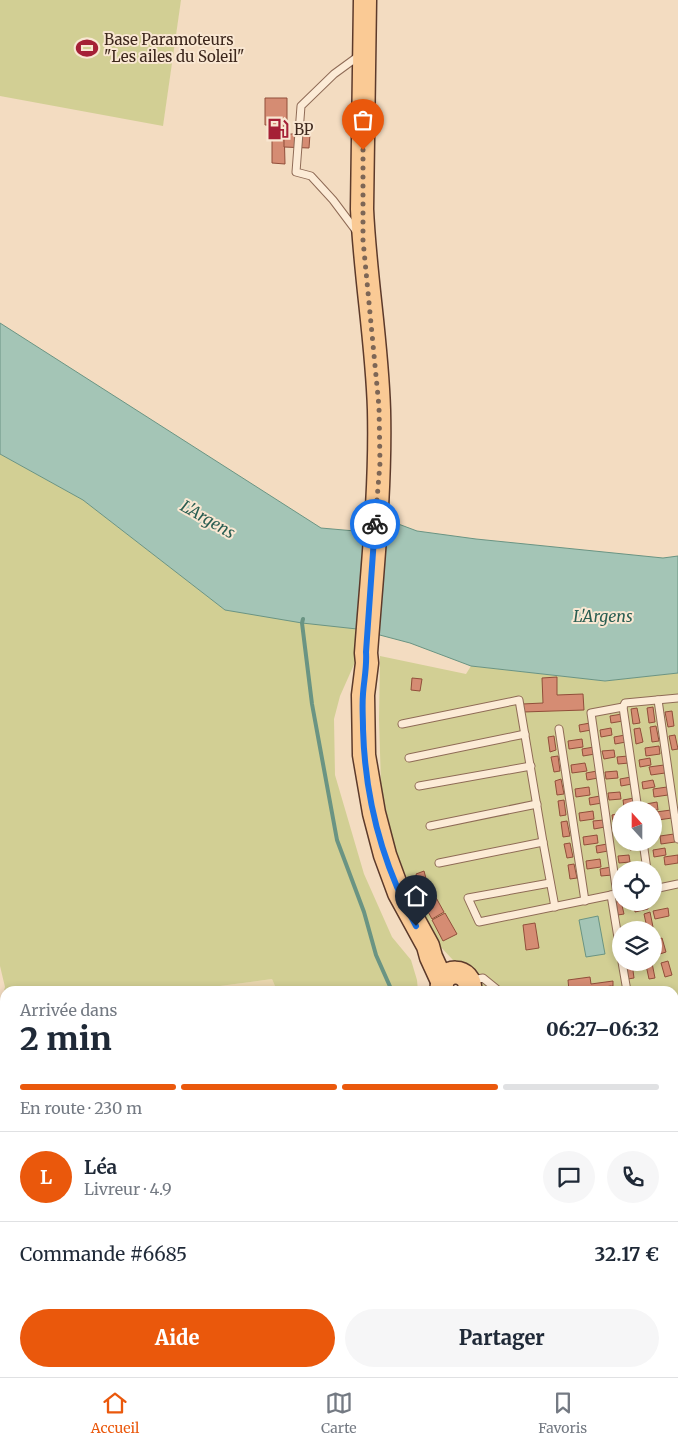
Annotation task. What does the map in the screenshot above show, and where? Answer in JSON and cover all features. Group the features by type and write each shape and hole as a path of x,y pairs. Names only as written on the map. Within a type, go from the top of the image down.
{"main road":[{"path":"365,0 363,240 379,407 380,463 366,652 367,663 363,695 364,754 374,813 385,855 399,893 428,946 460,985"}],"lane":[{"path":"363,240 333,200 311,176 296,172 301,106 334,74 364,53"},
{"path":"637,801 625,703 678,698"},
{"path":"402,724 519,700 542,842 555,908"},
{"path":"658,700 678,839"},
{"path":"612,865 591,712 624,707"},
{"path":"559,729 584,901"},
{"path":"409,758 525,734"},
{"path":"419,786 531,766"},
{"path":"430,826 537,804"},
{"path":"439,863 542,842"},
{"path":"550,882 468,898 480,922 612,895"},
{"path":"662,887 678,884"},
{"path":"624,971 626,986"},
{"path":"460,985 483,978 493,986"}],"shaded area":[{"name":"Base Paramoteurs \"Les ailes du Soleil\"","path":"0,0 181,0 163,126 0,96"},
{"path":"0,454 83,500 225,610 357,629 356,660 340,696 334,719 335,775 364,874 392,937 411,960 418,986 275,986 272,979 220,986 5,986 0,966"},
{"path":"380,656 466,674 471,666 605,681 678,673 678,986 477,986 438,944 422,917 392,840 381,785"},
{"path":"272,979 275,986 220,986"}],"water":[{"name":"L'Argens","path":"0,323 321,528 355,531 374,521 393,522 417,531 476,539 663,558 678,556 678,673 605,681 471,666 410,643 357,629 302,623 225,610 83,500 0,454"},
{"path":"598,916 605,954 586,957 579,920"}],"building":[{"name":"BP","path":"265,98 287,98 287,125 284,125 285,164 272,163 272,125 265,125"},
{"path":"284,134 310,134 309,148 284,147"},
{"path":"557,677 557,695 583,694 584,710 523,712 522,704 543,703 542,678"},
{"path":"412,678 422,679 420,691 411,690"},
{"path":"653,707 655,722 649,723 647,708"},
{"path":"637,708 640,723 633,724 631,709"},
{"path":"672,711 674,726 668,727 665,712"},
{"path":"622,714 623,721 611,723 610,716"},
{"path":"590,723 591,730 580,732 579,725"},
{"path":"656,726 659,741 652,742 650,727"},
{"path":"611,728 612,735 601,737 600,730"},
{"path":"640,728 643,742 636,744 634,729"},
{"path":"625,735 626,742 615,744 614,737"},
{"path":"675,735 678,749 672,750 669,736"},
{"path":"554,736 556,750 550,752 548,737"},
{"path":"582,739 583,747 569,749 568,741"},
{"path":"659,746 660,754 646,756 645,748"},
{"path":"594,747 595,754 583,756 582,749"},
{"path":"614,750 615,757 604,759 602,751"},
{"path":"558,756 560,771 554,772 551,757"},
{"path":"628,756 629,763 618,764 617,757"},
{"path":"650,758 651,765 640,767 639,760"},
{"path":"585,763 587,771 572,773 571,765"},
{"path":"664,765 665,773 651,775 649,767"},
{"path":"597,771 598,778 587,780 586,773"},
{"path":"617,771 618,778 606,779 605,772"},
{"path":"631,777 632,784 621,786 620,779"},
{"path":"561,779 564,794 557,795 555,781"},
{"path":"653,780 655,787 643,789 642,782"},
{"path":"589,787 590,795 576,797 575,789"},
{"path":"667,787 668,795 654,797 653,789"},
{"path":"620,792 621,799 609,800 608,793"},
{"path":"600,796 602,803 590,805 589,798"},
{"path":"634,798 634,801 623,801"},
{"path":"564,800 566,815 560,816 558,801"},
{"path":"671,810 672,818 662,819 662,811"},
{"path":"593,811 594,819 580,821 579,813"},
{"path":"604,820 605,827 594,829 593,821"},
{"path":"567,821 570,836 563,837 561,822"},
{"path":"674,834 675,842 662,844 662,836"},
{"path":"597,835 598,843 584,845 583,837"},
{"path":"570,843 573,857 567,858 564,844"},
{"path":"607,844 608,851 597,853 596,846"},
{"path":"662,848 665,848 666,855 654,857 653,851 662,851"},
{"path":"629,855 630,861 619,861 618,856"},
{"path":"678,855 678,863 665,865 664,857"},
{"path":"600,859 601,867 587,869 586,861"},
{"path":"574,864 577,878 570,879 568,865"},
{"path":"611,867 612,875 601,876 600,869"},
{"path":"424,871 427,882 419,885 416,874"},
{"path":"429,885 444,912 432,919 417,892"},
{"path":"668,908 669,916 655,919 653,911 662,911 662,909"},
{"path":"617,911 623,911 624,914 618,915"},
{"path":"650,912 652,921 646,921 644,914"},
{"path":"445,913 457,934 443,941 432,920"},
{"path":"535,923 539,948 526,950 523,925"},
{"path":"662,938 666,952 662,953"},
{"path":"668,961 672,975 665,977 662,963"},
{"path":"627,971 633,971 634,978 628,979"},
{"path":"647,971 654,971 655,978 649,979"},
{"path":"590,977 591,984 613,981 613,986 569,986 568,980"}],"waterway":[{"path":"303,619 312,704 337,840 364,912 376,955 390,986"}],"way so far":[{"path":"363,150 363,240 379,407 380,463 375,524"}],"place":[{"name":"Base Paramoteurs \"Les ailes du Soleil\"","path":"87,48"},
{"name":"BP","path":"278,129"}],"route":[{"path":"375,524 366,652 367,663 363,695 364,754 374,813 385,855 399,893 416,926"}]}
